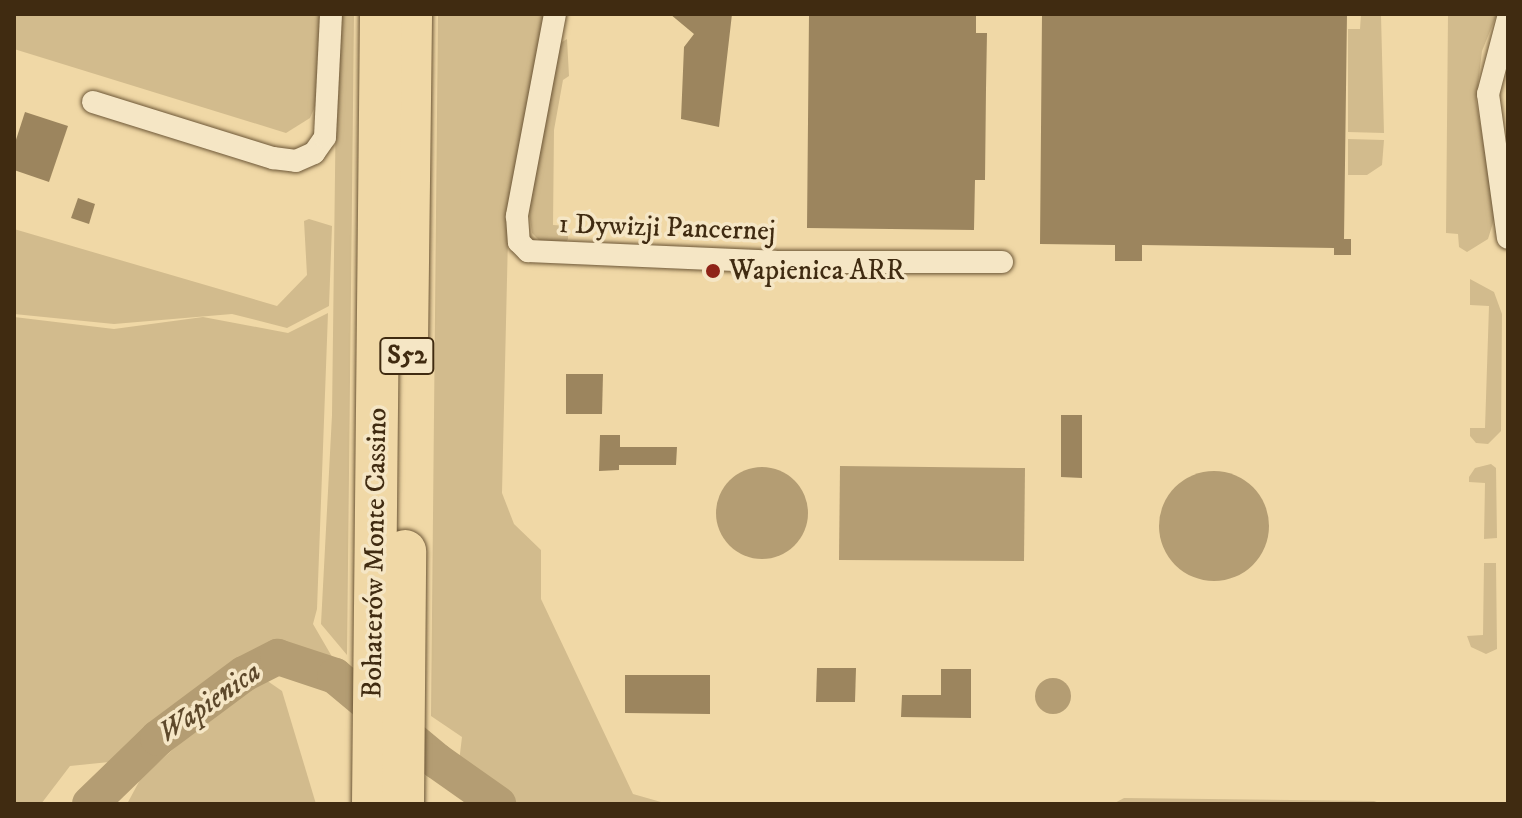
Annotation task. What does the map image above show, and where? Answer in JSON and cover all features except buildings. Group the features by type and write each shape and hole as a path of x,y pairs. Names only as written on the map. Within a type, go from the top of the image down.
{"highway":[{"name":"Bohaterów Monte Cassino","path":"381,14 373,755 393,800"},
{"name":"Bohaterów Monte Cassino","path":"393,800 403,698 411,14"}],"street":[{"path":"93,102 273,158 296,161 314,153 325,137 331,14"},
{"name":"1 Dywizji Pancernej","path":"555,14 517,216 519,242 528,251 775,262 1002,262"},
{"path":"1508,18 1488,94 1508,238"}],"shaded area":[{"path":"14,14 326,14 316,104 310,118 286,133 14,49"},
{"path":"337,14 354,14 347,655 321,624 332,415"},
{"path":"438,14 545,14 508,237 502,493 514,524 541,550 541,599 633,794 668,804 519,804 459,762 462,737 431,716"},
{"path":"1361,14 1381,15 1384,133 1348,132 1348,29 1360,29"},
{"path":"1448,14 1497,14 1482,51 1476,101 1496,213 1488,239 1467,252 1459,247 1458,234 1446,233"},
{"path":"567,39 569,76 563,80 554,130 553,225 568,226 568,239 565,244 542,243 532,233 529,211 559,44"},
{"path":"1348,139 1384,140 1382,165 1367,175 1348,175"},
{"path":"309,219 332,226 329,306 287,328 232,314 114,324 14,314 14,229 277,306 307,275 304,221"},
{"path":"1470,279 1494,292 1502,314 1501,431 1488,444 1476,443 1470,436 1470,428 1485,428 1489,306 1470,305"},
{"path":"328,313 317,609 313,624 338,667 296,649 268,651 231,673 119,761 70,766 41,804 14,804 14,317 114,329 203,317 288,333"},
{"path":"1491,464 1496,468 1497,538 1484,539 1485,483 1469,482 1469,477 1475,468"},
{"path":"840,466 1025,468 1024,561 839,560"},
{"path":"762,467 780,470 795,480 805,495 808,513 805,531 795,546 780,556 762,559 744,556 729,546 719,531 716,513 719,495 729,480 744,470"},
{"path":"1214,471 1235,475 1253,487 1265,505 1269,526 1265,547 1253,565 1235,577 1214,581 1193,577 1175,565 1163,547 1159,526 1163,505 1175,487 1193,475"},
{"path":"1484,563 1496,563 1497,649 1486,654 1471,647 1467,636 1483,635"},
{"path":"1053,678 1066,683 1071,696 1066,709 1053,714 1040,709 1035,696 1040,683"},
{"path":"266,680 282,691 316,804 127,804 141,778 208,718"},
{"path":"1124,798 1374,801 1382,804 1113,804"}],"waterway":[{"name":"Wapienica","path":"90,804 158,738 244,674 278,657 335,676 437,761 498,804"}],"place":[{"name":"Wapienica ARR","path":"713,271"}]}
